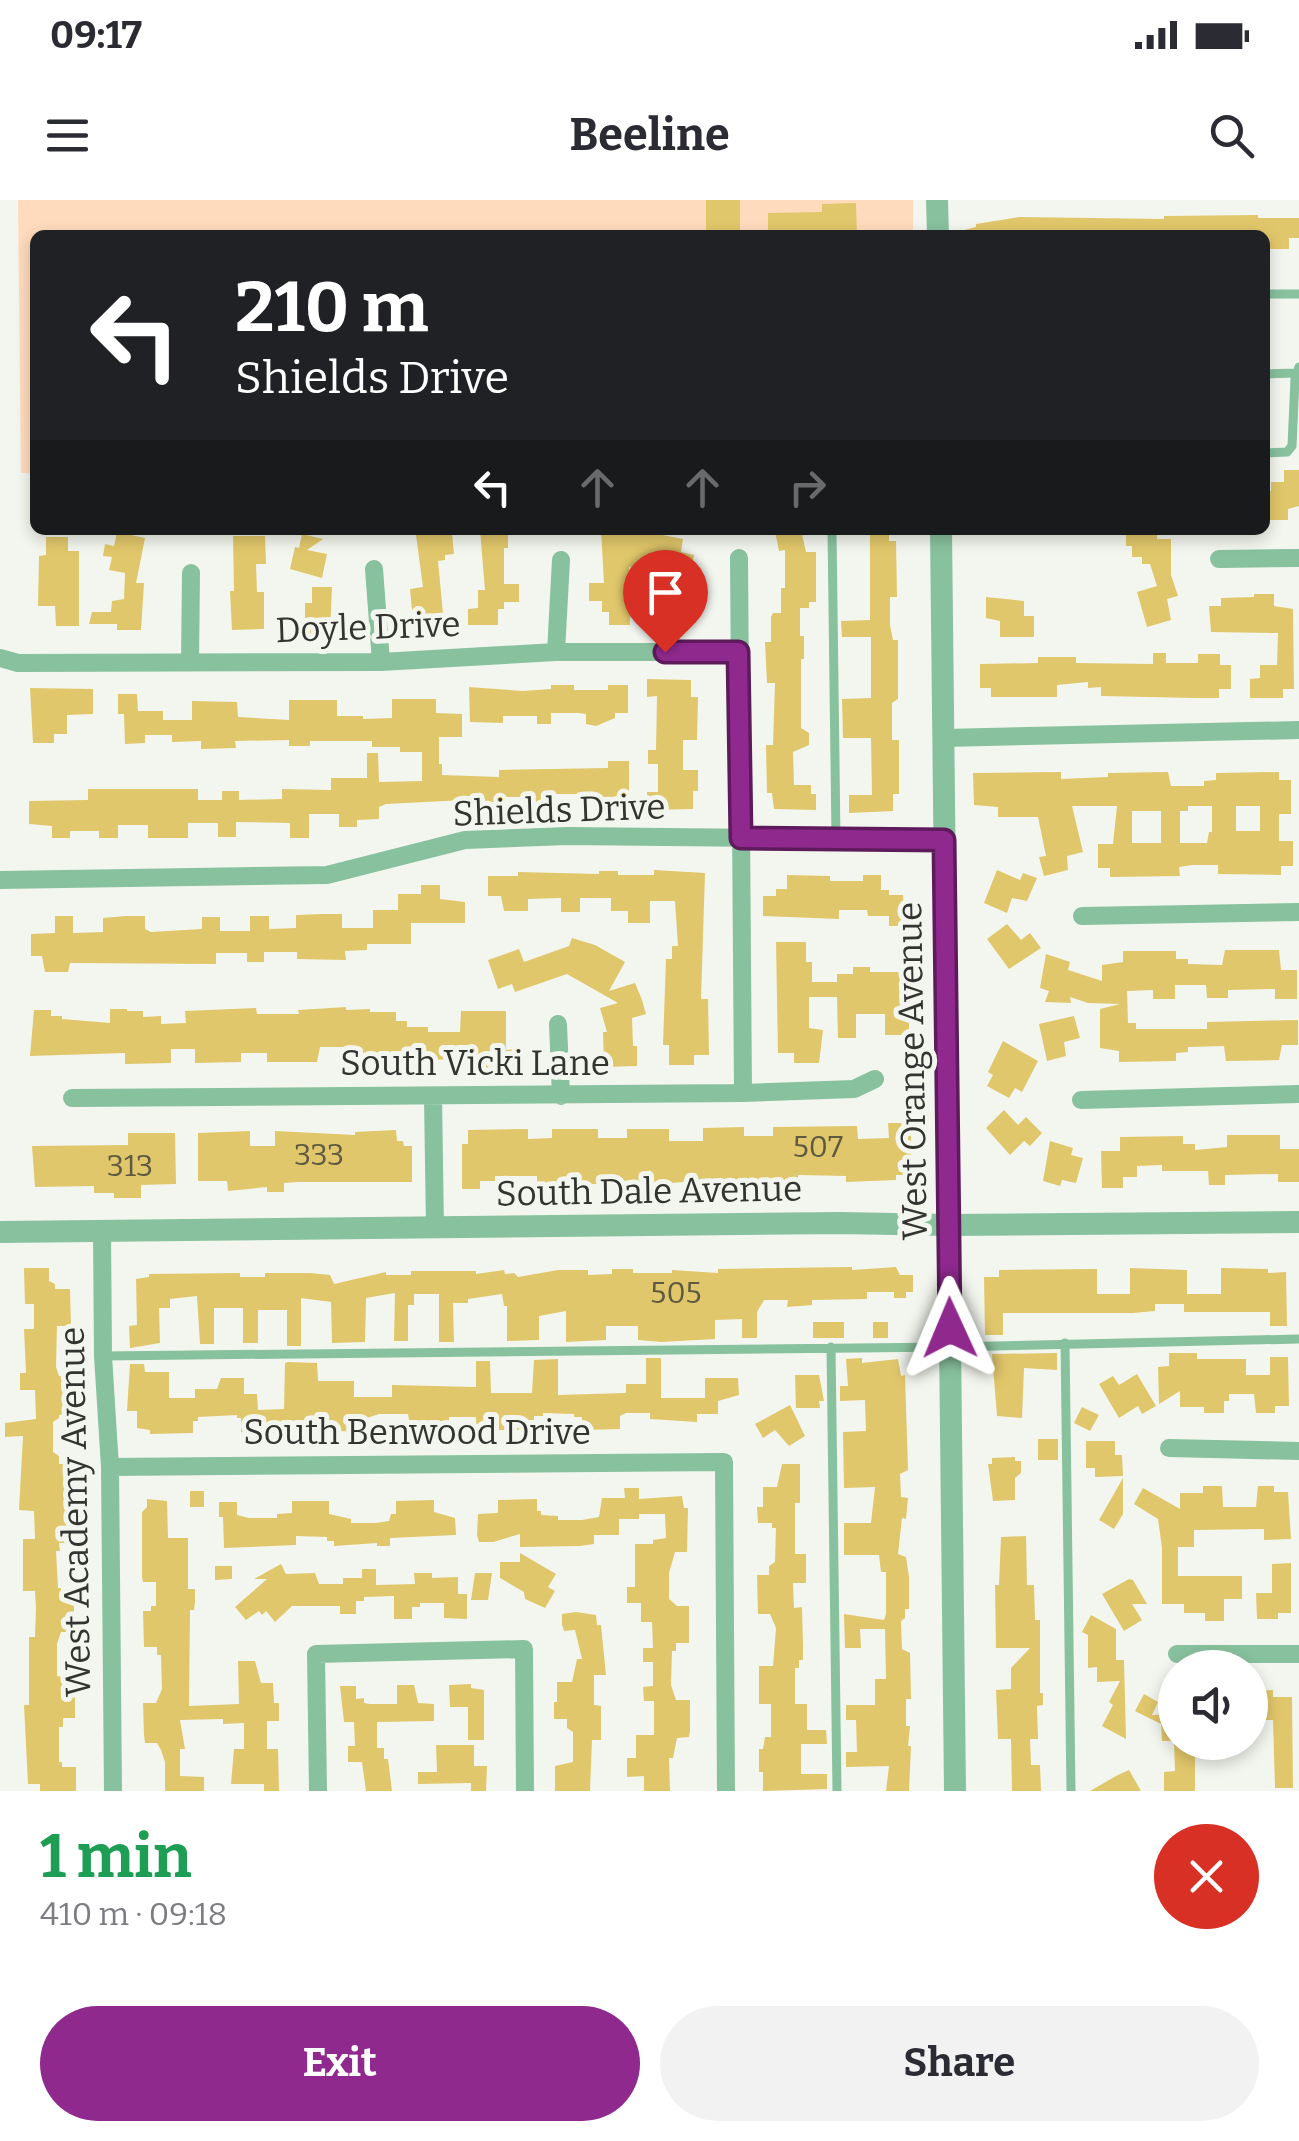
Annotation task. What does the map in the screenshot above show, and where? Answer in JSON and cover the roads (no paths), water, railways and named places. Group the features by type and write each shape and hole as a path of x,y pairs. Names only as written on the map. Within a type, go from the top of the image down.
{"street":[{"path":"938,200 938,230"},
{"name":"West Orange Avenue","path":"941,535 954,1791"},
{"path":"740,558 742,1093"},
{"path":"1219,559 1299,558"},
{"path":"556,652 561,560"},
{"path":"374,569 381,662"},
{"path":"190,662 191,573"},
{"name":"Doyle Drive","path":"0,658 18,663 381,662 556,652 738,652"},
{"path":"943,738 1299,730"},
{"name":"Shields Drive","path":"0,880 326,874 465,840 567,836 944,840"},
{"path":"1082,916 1299,912"},
{"path":"558,1024 561,1096"},
{"name":"South Vicki Lane","path":"72,1098 742,1093 854,1089 875,1079"},
{"path":"1081,1100 1299,1094"},
{"path":"433,1096 435,1229"},
{"name":"South Dale Avenue","path":"0,1232 1299,1222"},
{"name":"West Academy Avenue","path":"102,1232 103,1356 110,1467 112,1791"},
{"path":"1169,1448 1299,1451"},
{"name":"South Benwood Drive","path":"110,1467 724,1462 726,1791"},
{"path":"318,1791 316,1654 524,1648 525,1791"},
{"path":"1268,1654 1299,1654"}],"lane":[{"path":"1270,294 1299,294"},
{"path":"1270,373 1297,370 1292,446 1287,452 1270,453"},
{"path":"832,535 836,839"},
{"path":"103,1356 950,1347 1299,1339"},
{"path":"1064,1343 1071,1791"},
{"path":"831,1347 837,1791"}]}
